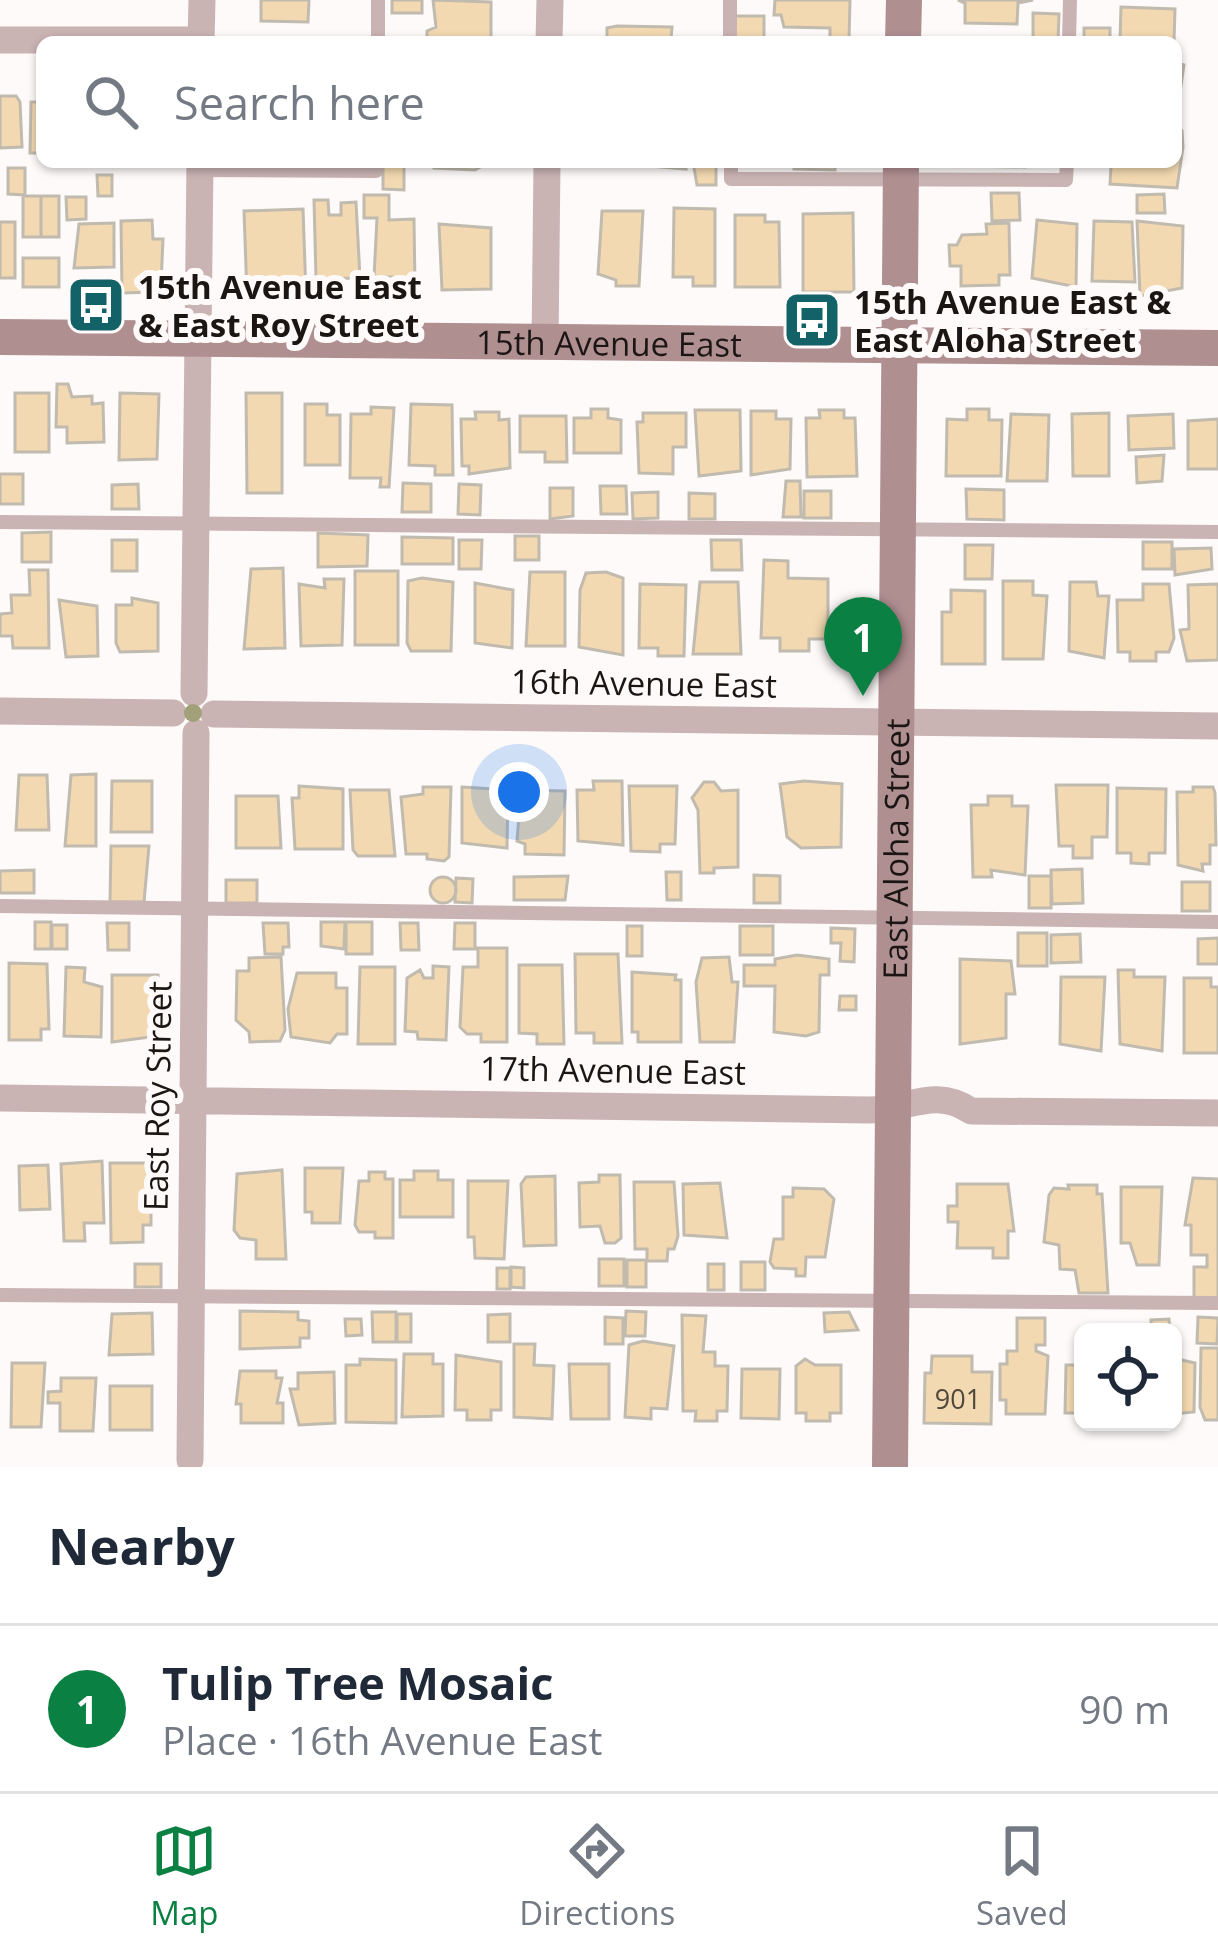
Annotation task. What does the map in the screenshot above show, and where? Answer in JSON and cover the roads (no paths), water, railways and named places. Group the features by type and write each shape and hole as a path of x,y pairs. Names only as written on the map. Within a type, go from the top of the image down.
{"street":[{"path":"201,36 202,0"},
{"path":"549,36 550,0"},
{"path":"903,36 904,0"},
{"path":"0,40 36,40"},
{"path":"194,693 200,168"},
{"path":"545,345 548,168"},
{"name":"East Aloha Street","path":"890,1467 901,170"},
{"name":"15th Avenue East","path":"0,337 898,350 1218,348"},
{"path":"194,693 208,699 205,724 178,728 173,713 179,698 194,693"},
{"path":"0,711 173,713"},
{"name":"16th Avenue East","path":"205,724 1218,726"},
{"name":"East Roy Street","path":"189,1465 196,910 205,724"},
{"name":"17th Avenue East","path":"0,1098 894,1110 910,1099 954,1099 971,1111 1218,1113"}],"lane":[{"path":"378,0 378,36"},
{"path":"730,0 730,36"},
{"path":"1070,0 1070,36"},
{"path":"270,168 376,168"},
{"path":"730,168 731,179 901,170 1066,180 1067,168"},
{"path":"0,522 1218,532"},
{"path":"0,907 1218,922"},
{"path":"0,1295 1218,1303"}],"place":[{"name":"15th Avenue East & East Roy Street","path":"96,305"},
{"name":"15th Avenue East & East Aloha Street","path":"812,320"},
{"name":"Tulip Tree Mosaic","path":"863,696"}]}
